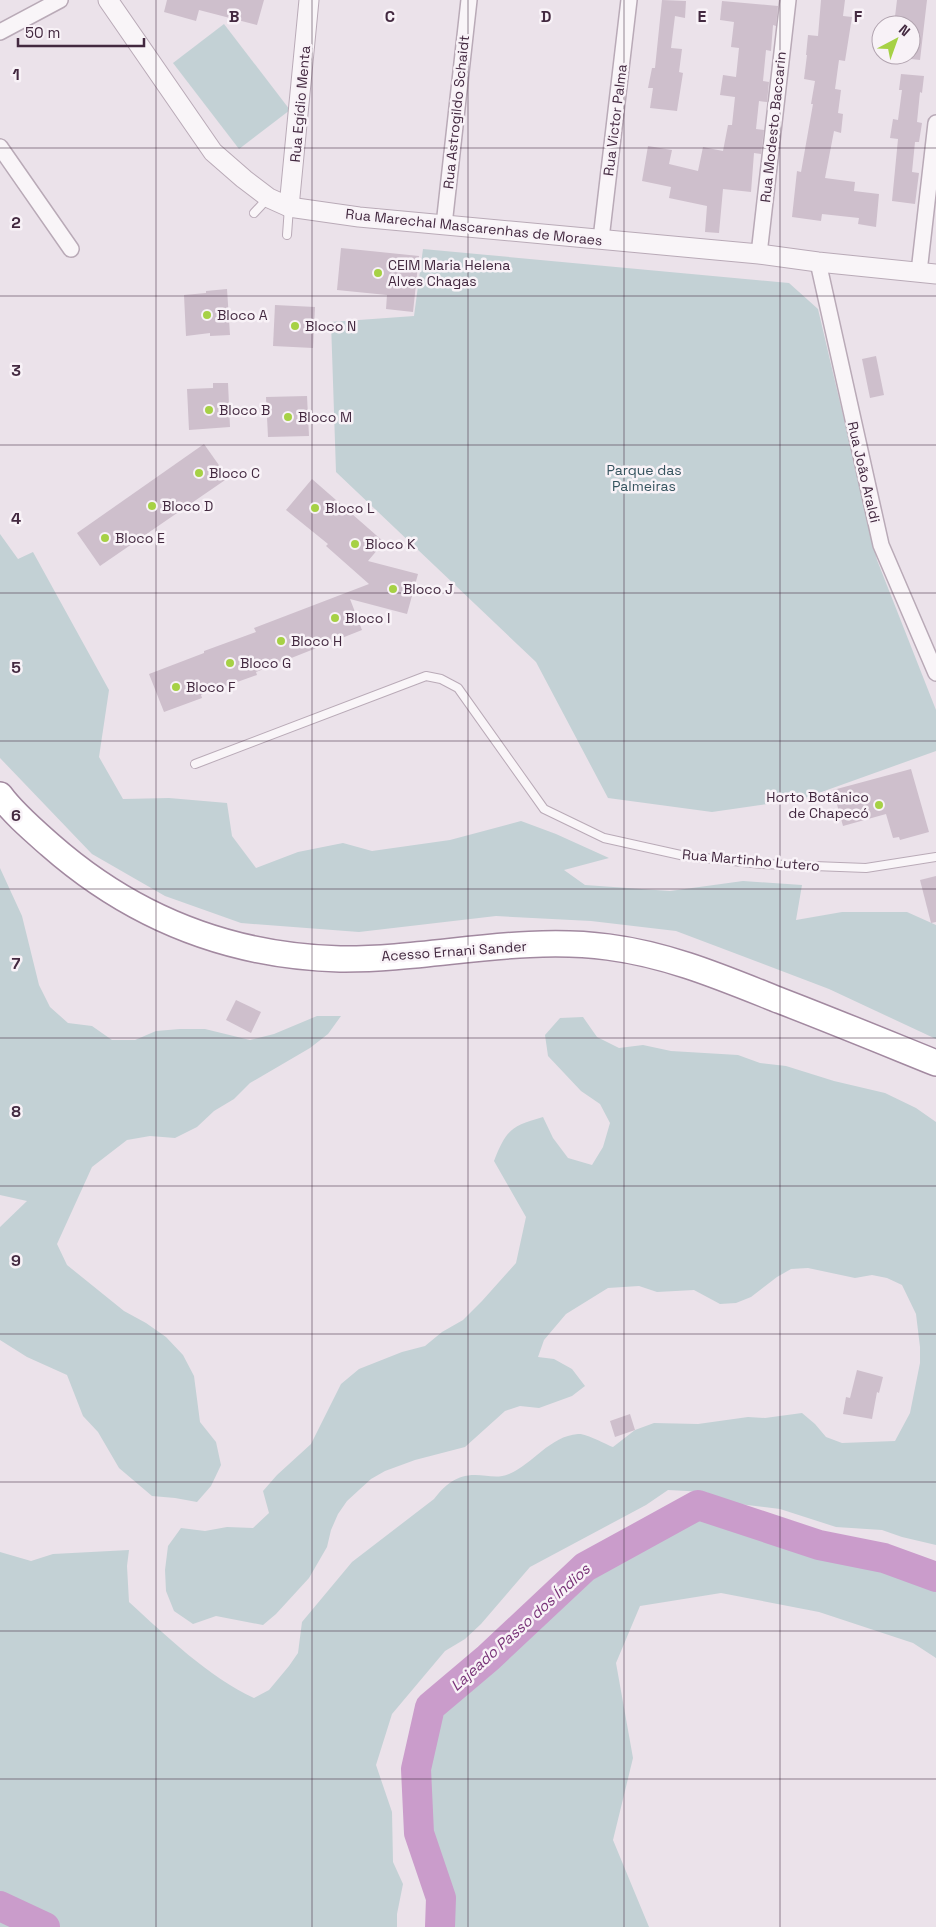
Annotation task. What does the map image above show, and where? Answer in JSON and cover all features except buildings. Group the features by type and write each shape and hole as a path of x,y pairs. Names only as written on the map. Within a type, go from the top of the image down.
{"highway":[{"name":"Acesso Ernani Sander","path":"0,795 40,836 76,868 132,905 194,932 261,952 340,958 420,954 521,945 567,944 606,946 650,954 694,966 936,1063"}],"street":[{"path":"0,32 60,0"},
{"name":"Rua Marechal Mascarenhas de Moraes","path":"108,0 213,152 269,198 290,207 359,217 759,254 928,273"},
{"name":"Rua Egídio Menta","path":"290,207 309,0"},
{"name":"Rua Astrogildo Schaidt","path":"444,225 469,0"},
{"name":"Rua Victor Palma","path":"601,239 629,0"},
{"name":"Rua Modesto Baccarin","path":"759,254 788,0"},
{"path":"928,273 936,123"},
{"path":"0,147 71,249"},
{"name":"Rua João Araldi","path":"818,262 881,544 936,673"}],"lane":[{"path":"254,212 269,198"},
{"path":"287,235 290,207"},
{"name":"Rua Martinho Lutero","path":"195,764 426,676 441,679 458,688 544,809 604,838 685,856 762,864 866,868 936,857"}],"green space":[{"path":"224,24 290,110 239,149 173,63"},
{"name":"Parque das Palmeiras","path":"423,249 789,283 818,309 877,560 936,710 936,751 802,799 712,812 608,798 536,662 336,472 331,322 414,316"},
{"path":"0,534 18,559 33,552 109,690 99,757 123,799 169,798 227,803 232,836 256,868 298,852 343,843 372,851 450,840 521,821 556,834 609,858 564,870 585,885 670,891 743,881 802,885 796,920 842,912 907,912 936,925 936,1039 829,989 676,931 591,921 496,916 359,932 241,923 165,896 92,854 0,758"},
{"path":"0,868 22,916 39,985 50,1007 68,1023 92,1026 112,1040 135,1040 156,1031 205,1029 250,1040 274,1034 317,1016 341,1016 328,1034 310,1048 250,1083 234,1099 214,1111 197,1127 175,1138 150,1136 127,1140 92,1167 57,1244 67,1265 124,1311 166,1337 183,1355 194,1376 200,1422 216,1442 221,1465 211,1486 197,1502 152,1496 119,1468 98,1432 83,1416 67,1375 27,1357 0,1340 0,1227 27,1201 0,1195"},
{"path":"583,1017 597,1037 619,1048 643,1045 671,1051 738,1055 760,1063 786,1066 834,1081 885,1093 916,1108 936,1122 936,1545 882,1530 836,1527 780,1509 730,1503 706,1492 668,1490 646,1505 530,1567 481,1624 465,1639 445,1651 392,1714 376,1765 392,1812 393,1862 403,1884 397,1914 397,1927 0,1927 0,1552 31,1561 53,1554 129,1550 127,1566 129,1602 205,1668 254,1698 269,1690 289,1666 298,1653 302,1622 352,1562 457,1479 468,1475 496,1477 509,1474 526,1464 550,1445 568,1436 586,1435 613,1447 635,1430 654,1423 698,1424 748,1417 765,1418 802,1413 826,1437 842,1443 895,1441 910,1413 920,1363 916,1314 902,1285 887,1278 872,1275 855,1278 808,1268 791,1269 751,1297 736,1303 720,1304 694,1290 657,1292 639,1286 608,1288 566,1314 544,1340 538,1357 554,1359 572,1369 585,1386 572,1396 539,1408 520,1406 505,1411 465,1447 415,1460 385,1471 371,1479 347,1501 338,1514 331,1530 327,1547 309,1578 276,1614 263,1625 216,1616 193,1624 174,1611 166,1591 165,1570 168,1546 181,1528 205,1531 227,1527 253,1528 269,1513 263,1491 277,1475 311,1444 341,1384 359,1369 402,1352 425,1346 442,1332 463,1320 516,1263 526,1217 494,1161 506,1136 524,1123 543,1117 553,1138 568,1158 592,1165 603,1147 610,1123 600,1104 581,1091 548,1056 545,1035 560,1018"},
{"path":"698,1505 819,1545 884,1558 936,1577 936,1658 913,1643 819,1612 721,1593 640,1606 616,1663 633,1758 613,1840 649,1927 440,1927 441,1898 419,1833 416,1769 430,1707 488,1658 585,1567"}],"waterway":[{"name":"Lajeado Passo dos Índios","path":"440,1927 441,1898 419,1833 416,1769 430,1707 488,1658 585,1567 698,1505 819,1545 884,1558 936,1577"},
{"path":"0,1906 45,1927"}],"place":[{"name":"CEIM Maria Helena Alves Chagas","path":"378,273"},
{"name":"Bloco A","path":"207,315"},
{"name":"Bloco N","path":"295,326"},
{"name":"Bloco B","path":"209,410"},
{"name":"Bloco M","path":"288,417"},
{"name":"Bloco C","path":"199,473"},
{"name":"Bloco D","path":"152,506"},
{"name":"Bloco L","path":"315,508"},
{"name":"Bloco E","path":"105,538"},
{"name":"Bloco K","path":"355,544"},
{"name":"Bloco J","path":"393,589"},
{"name":"Bloco I","path":"335,618"},
{"name":"Bloco H","path":"281,641"},
{"name":"Bloco G","path":"230,663"},
{"name":"Bloco F","path":"176,687"},
{"name":"Horto Botânico de Chapecó","path":"879,805"}]}
